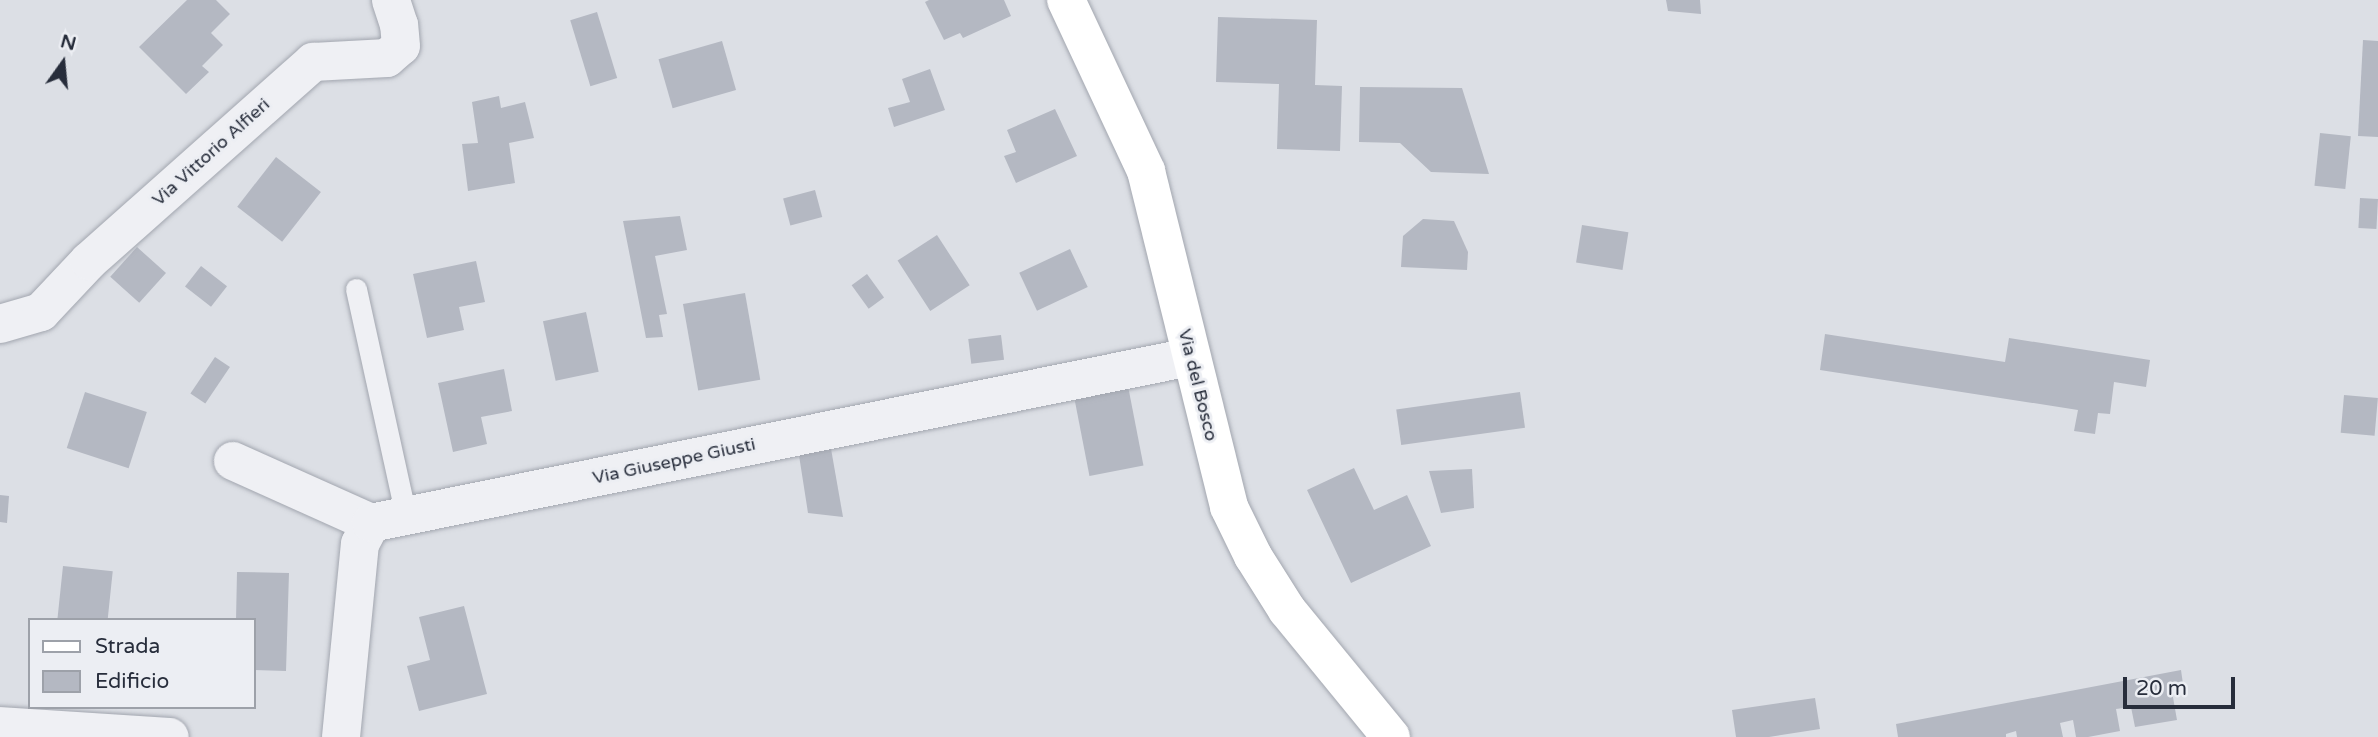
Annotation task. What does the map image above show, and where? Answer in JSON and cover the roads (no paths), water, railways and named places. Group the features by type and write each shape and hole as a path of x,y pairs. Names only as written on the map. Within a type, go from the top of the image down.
{"main road":[{"name":"Via del Bosco","path":"1066,0 1146,171 1229,507 1253,555 1287,610 1391,737"}],"street":[{"name":"Via Vittorio Alfieri","path":"0,324 41,312 89,261 313,62 387,58 401,46 399,25 391,0"},
{"name":"Via Giuseppe Giusti","path":"388,520 1190,357"},
{"path":"233,461 388,520 360,544 341,737"},
{"path":"0,726 170,737"}],"lane":[{"path":"356,289 388,520"}]}
